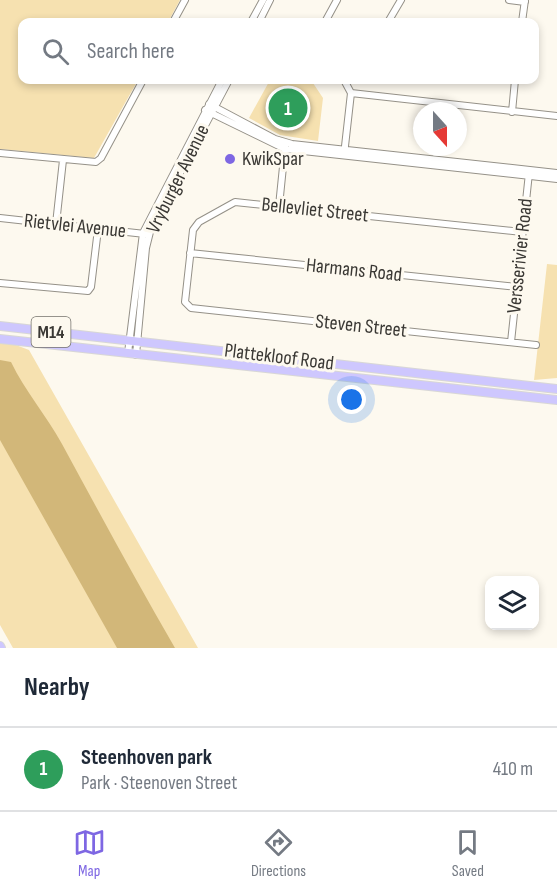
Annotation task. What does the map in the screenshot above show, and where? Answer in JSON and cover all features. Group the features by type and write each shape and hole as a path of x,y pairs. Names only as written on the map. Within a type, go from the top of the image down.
{"main road":[{"name":"Plattekloof Road","path":"0,326 557,389"},
{"name":"Plattekloof Road","path":"0,339 557,400"}],"street":[{"path":"175,18 185,0"},
{"path":"253,18 263,0"},
{"path":"261,18 270,0"},
{"path":"328,18 337,0"},
{"path":"390,18 401,0"},
{"path":"509,0 525,1 523,18"},
{"path":"0,153 91,163 101,158 141,84"},
{"name":"Vryburger Avenue","path":"132,354 146,234 220,84"},
{"name":"Vryburger Avenue","path":"210,108 226,84"},
{"path":"344,153 351,93 346,84"},
{"path":"512,112 516,84"},
{"path":"351,93 557,116"},
{"path":"210,108 286,146 529,173 557,179"},
{"path":"279,206 286,146"},
{"path":"56,224 63,160"},
{"path":"529,173 557,173"},
{"name":"Versserivier Road","path":"511,342 529,173"},
{"name":"Bellevliet Street","path":"187,306 190,253 196,226 229,204 240,202 522,232"},
{"name":"Rietvlei Avenue","path":"0,218 146,234"},
{"path":"0,283 88,291 91,287 98,229"},
{"name":"Harmans Road","path":"190,253 517,287"},
{"name":"Steven Street","path":"187,306 536,345"}],"shaded area":[{"path":"0,0 180,0 170,18 18,18 18,84 136,84 94,158 0,149"},
{"path":"268,84 314,84 323,98 318,141 280,135 249,118"},
{"path":"547,264 557,265 557,378 534,380"},
{"path":"0,339 29,350 198,648 13,648 0,625"},
{"path":"0,360 11,362 56,433 175,648 117,648 0,440"}],"place":[{"name":"Steenhoven park","path":"288,108"},
{"name":"KwikSpar","path":"230,159"}]}
